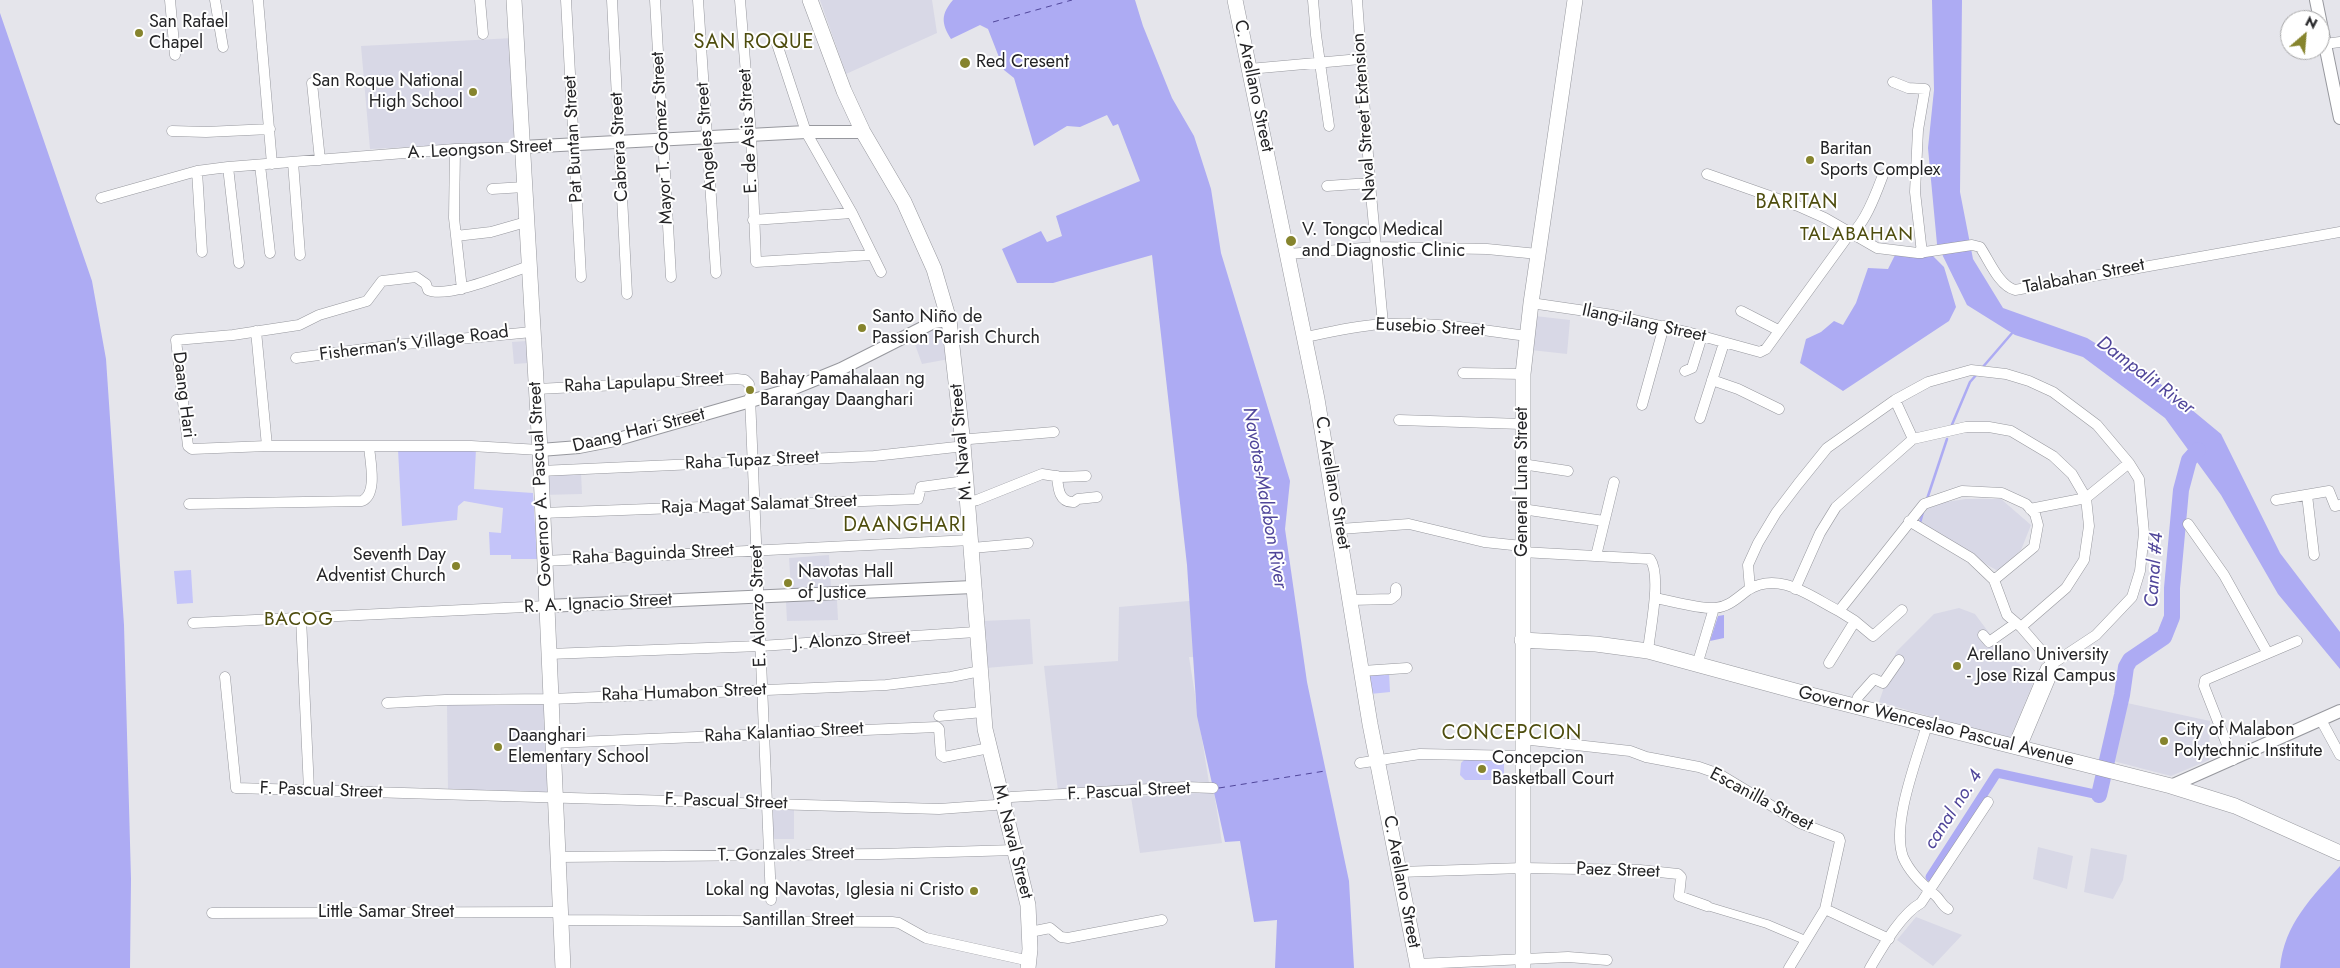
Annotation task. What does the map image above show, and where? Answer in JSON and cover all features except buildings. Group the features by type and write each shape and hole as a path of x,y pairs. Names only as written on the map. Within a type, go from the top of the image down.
{"main road":[{"name":"Governor A. Pascual Street","path":"514,0 530,266 532,332 537,389 563,968"},
{"name":"M. Naval Street","path":"810,0 844,91 863,132 904,202 934,269 949,320 972,544 973,587 983,712 989,748 1027,901 1030,932 1029,965"},
{"name":"C. Arellano Street","path":"1235,0 1305,337 1340,529 1377,760 1418,966"},
{"name":"General Luna Street","path":"1523,963 1523,374 1531,303 1576,0"},
{"name":"Governor Wenceslao Pascual Avenue","path":"1522,640 1596,644 1648,651 1855,707 2107,769 2236,806 2340,853"}],"street":[{"path":"170,0 175,56"},
{"path":"215,0 223,47"},
{"path":"258,0 272,164"},
{"path":"480,0 483,34"},
{"name":"Pat Buntan Street","path":"566,0 581,277"},
{"name":"Cabrera Street","path":"612,0 627,294"},
{"name":"Mayor T. Gomez Street","path":"655,0 662,140 672,277"},
{"name":"Angeles Street","path":"698,0 716,273"},
{"name":"E. de Asis Street","path":"740,0 751,135 756,262 871,255"},
{"path":"1313,0 1329,126"},
{"name":"Naval Street Extension","path":"1357,0 1375,247 1383,324"},
{"path":"777,44 806,132 852,213 881,272"},
{"path":"1249,69 1320,61 1360,59"},
{"path":"2329,60 2337,92 2340,118"},
{"path":"1893,82 1908,88 1925,89 1918,130 1915,192 1922,253"},
{"path":"312,83 320,160"},
{"path":"172,131 206,132 270,129"},
{"name":"A. Leongson Street","path":"101,198 197,171 228,167 455,149 806,132 863,132"},
{"path":"455,149 456,236 462,289"},
{"path":"293,162 300,255"},
{"path":"260,165 270,253"},
{"path":"228,167 239,263"},
{"path":"197,171 202,252"},
{"name":"Talabahan Street","path":"1707,174 1798,206 1825,218 1877,248 1922,253 1969,246 1980,247 2003,282 2009,288 2015,290 2340,232"},
{"path":"1741,311 1778,330 1848,236 1852,234 1876,195 1883,175"},
{"path":"1327,186 1370,183"},
{"path":"492,189 524,187"},
{"path":"753,220 852,213"},
{"path":"456,236 491,232 526,222"},
{"path":"1288,254 1375,247 1487,249 1538,254"},
{"path":"267,446 256,331 299,325 319,315 367,301 382,281 416,277 431,292 462,289 530,266"},
{"name":"Ilang-ilang Street","path":"1531,303 1612,314 1702,336 1755,352 1766,349 1778,330"},
{"name":"Daang Hari Street","path":"192,449 267,446 471,446 540,450 578,447 615,440 750,400 792,390 934,322 949,320"},
{"name":"Eusebio Street","path":"1305,337 1383,324 1452,327 1527,336"},
{"path":"1642,405 1664,326"},
{"name":"Daang Hari","path":"192,449 188,446 176,340 256,331"},
{"name":"Fisherman's Village Road","path":"296,358 395,345 532,332"},
{"path":"1685,371 1692,368 1702,336"},
{"path":"1700,418 1724,343"},
{"path":"1750,589 1748,565 1758,543 1776,513 1798,484 1827,448 1895,400 1928,382 1971,370 2006,374 2029,381 2053,392 2097,425 2140,479 2144,533 2140,570 2132,598 2091,640 2046,668 2017,747"},
{"path":"1463,372 1523,374"},
{"name":"Raha Lapulapu Street","path":"537,389 738,379 745,380 749,384"},
{"path":"1712,380 1738,389 1778,409"},
{"name":"E. Alonzo Street","path":"750,400 771,900"},
{"path":"1895,400 1914,439"},
{"path":"1399,420 1522,424"},
{"path":"1795,589 1820,533 1836,507 1914,439 1966,427 1989,427 2011,431 2053,456 2072,474 2086,498 2089,526 2084,560 2066,588 2019,625 1989,642 1983,636"},
{"name":"Raha Tupaz Street","path":"540,471 874,456 956,447 970,439 1054,432"},
{"path":"189,504 362,502 370,494 372,485 370,446"},
{"path":"2030,509 2086,498 2129,463"},
{"path":"1522,464 1568,471"},
{"path":"967,502 977,500 1042,474 1086,476"},
{"path":"1057,476 1060,494 1065,500 1074,502 1078,499 1096,497"},
{"name":"Raja Magat Salamat Street","path":"542,513 918,499 921,487 965,481"},
{"path":"1596,556 1614,482"},
{"path":"1841,610 1924,504 1962,490 2002,493 2026,504 2035,514 2038,525 2034,547 1994,580"},
{"path":"2276,500 2329,491 2335,506 2340,505"},
{"path":"2308,495 2314,555"},
{"path":"1522,509 1604,521"},
{"path":"1910,521 1971,558 1994,580 2007,615 2019,625 2053,664"},
{"path":"1340,529 1409,524 1522,549 1650,559 1654,565 1654,598 1648,651"},
{"path":"2188,524 2224,575 2267,652"},
{"name":"Raha Baguinda Street","path":"544,560 756,550 1028,543"},
{"path":"1654,598 1714,608 1732,603 1750,589 1769,581 1781,582 1841,610 1873,636 1902,610"},
{"name":"R. A. Ignacio Street","path":"193,623 973,587"},
{"path":"1351,600 1391,599 1396,596 1396,588"},
{"path":"1697,665 1714,608"},
{"path":"301,618 309,790"},
{"path":"1830,663 1855,621"},
{"name":"J. Alonzo Street","path":"548,654 760,646 976,632"},
{"path":"2233,760 2204,686 2205,680 2267,652 2297,641"},
{"path":"1855,707 1858,697 1874,679 1883,683 1899,660"},
{"path":"1362,671 1408,668"},
{"name":"Raha Humabon Street","path":"387,703 445,700 550,699 886,685 980,671"},
{"name":"F. Pascual Street","path":"225,677 236,788 555,798 767,802 939,809 995,804 1011,797 1185,787 1213,788"},
{"path":"2171,786 2340,711"},
{"path":"939,716 983,712"},
{"path":"2322,720 2340,755"},
{"path":"1926,725 1900,821 1900,842 1905,860 1942,906 1948,909"},
{"name":"Raha Kalantiao Street","path":"553,744 937,726 939,729 941,755 944,757 989,748"},
{"name":"Escanilla Street","path":"1522,739 1630,751 1646,757 1706,769 1719,774 1800,823 1839,838 1840,841 1825,909"},
{"path":"1360,763 1420,754 1522,756"},
{"path":"1870,968 1913,907 1921,903 1988,802"},
{"name":"T. Gonzales Street","path":"558,857 769,856 1015,850"},
{"name":"Paez Street","path":"1399,872 1523,868 1640,870 1678,874 1682,877 1679,896 1767,924 1805,940"},
{"path":"1789,968 1825,909 1889,939"},
{"name":"Little Samar Street","path":"212,913 560,916"},
{"name":"Santillan Street","path":"560,916 892,922 899,923 926,938 1029,965"},
{"path":"1030,932 1050,928 1061,937 1068,938 1162,920"},
{"path":"1418,966 1523,963 1588,957 1607,960"}],"shaded area":[{"path":"820,0 932,0 937,33 846,74"},
{"path":"513,38 519,142 370,149 361,46"},
{"path":"1535,316 1570,320 1567,354 1531,350"},
{"path":"944,325 949,359 922,364 912,336"},
{"path":"526,341 528,363 514,364 512,342"},
{"path":"398,449 476,449 474,489 533,493 537,559 511,559 511,555 490,555 489,532 501,533 503,508 464,501 458,506 457,520 402,526"},
{"path":"581,472 582,494 542,495 541,473"},
{"path":"1966,499 2001,499 2031,525 2021,550 1998,571 1919,526 1918,519 1932,504"},
{"path":"829,555 831,587 791,589 789,558"},
{"path":"191,570 193,603 177,604 174,571"},
{"path":"1224,598 1213,658 1189,657 1209,783 1058,791 1044,666 1118,661 1119,607"},
{"path":"837,600 838,620 787,621 786,601"},
{"name":"Arellano University - Jose Rizal Campus","path":"1959,608 1975,614 2007,657 2037,674 2010,739 1879,702 1896,652 1934,614"},
{"path":"1030,619 1033,664 986,668 982,621"},
{"path":"1389,672 1390,692 1370,694 1367,673"},
{"name":"Daanghari Elementary School","path":"547,701 550,794 448,792 447,703"},
{"name":"City of Malabon Polytechnic Institute","path":"2127,703 2210,721 2209,760 2171,776 2113,761"},
{"name":"Concepcion Basketball Court","path":"1504,757 1504,780 1465,780 1460,775 1461,763 1465,759"},
{"path":"1214,792 1222,843 1140,853 1131,797"},
{"path":"773,808 794,808 794,839 773,839"},
{"path":"2038,847 2073,856 2067,889 2033,879"},
{"path":"2091,848 2127,855 2123,880 2113,899 2084,892"},
{"path":"1916,917 1962,935 1933,966 1897,940"}],"water":[{"name":"Navotas-Malabon River","path":"953,0 1135,0 1143,26 1172,98 1194,136 1211,189 1221,253 1290,481 1285,529 1307,682 1349,881 1354,968 1275,968 1277,920 1254,922 1240,841 1225,842 1197,716 1187,565 1152,255 1053,283 1017,283 1002,249 1041,231 1047,242 1062,236 1056,216 1140,181 1118,124 1113,126 1107,115 1080,127 1067,126 1034,146 1014,78 1004,70 988,29 980,25 951,39 945,28 944,14"},
{"name":"Dampalit River","path":"1932,0 1962,0 1960,192 1973,259 2003,308 2087,338 2157,381 2221,434 2280,553 2340,632 2340,669 2278,594 2221,495 2165,418 2083,357 2015,335 1967,305 1937,244 1928,148 1934,90"},
{"path":"0,13 92,281 106,359 124,625 131,879 130,968 0,968"},
{"path":"1895,255 1933,256 1944,267 1956,307 1949,321 1843,391 1800,363 1806,339 1821,332 1834,321 1843,325 1856,303 1868,268 1888,269"},
{"path":"1724,615 1724,638 1710,641 1718,616"},
{"path":"2340,866 2340,968 2280,968 2287,938 2293,925 2310,900"}],"waterway":[{"path":"1982,368 2013,332"},
{"path":"1951,427 1970,382 1977,374"},
{"path":"1927,499 1947,439"},
{"name":"Canal #4","path":"2099,795 2122,695 2126,667 2130,660 2164,637 2172,617 2172,588 2181,490 2189,460 2198,450"},
{"path":"1920,523 1923,512"},
{"name":"canal no. 4","path":"1930,877 1997,773 2099,795"}],"ferry route":[{"path":"993,22 1072,0"},
{"path":"1219,788 1325,771"}],"place":[{"name":"San Rafael Chapel","path":"139,33"},
{"name":"Red Cresent","path":"965,63"},
{"name":"San Roque National High School","path":"473,92"},
{"name":"Baritan Sports Complex","path":"1810,160"},
{"name":"V. Tongco Medical and Diagnostic Clinic","path":"1291,241"},
{"name":"Santo Niño de Passion Parish Church","path":"862,328"},
{"name":"Bahay Pamahalaan ng Barangay Daanghari","path":"750,390"},
{"name":"Seventh Day Adventist Church","path":"456,566"},
{"name":"Navotas Hall of Justice","path":"788,583"},
{"name":"Arellano University - Jose Rizal Campus","path":"1957,666"},
{"name":"City of Malabon Polytechnic Institute","path":"2164,741"},
{"name":"Daanghari Elementary School","path":"498,747"},
{"name":"Concepcion Basketball Court","path":"1482,769"},
{"name":"Lokal ng Navotas, Iglesia ni Cristo","path":"974,891"}],"district":[{"name":"SAN ROQUE","path":"754,43"},
{"name":"BARITAN","path":"1797,203"},
{"name":"TALABAHAN","path":"1857,235"},
{"name":"DAANGHARI","path":"905,526"},
{"name":"BACOG","path":"299,620"},
{"name":"CONCEPCION","path":"1512,734"}]}
